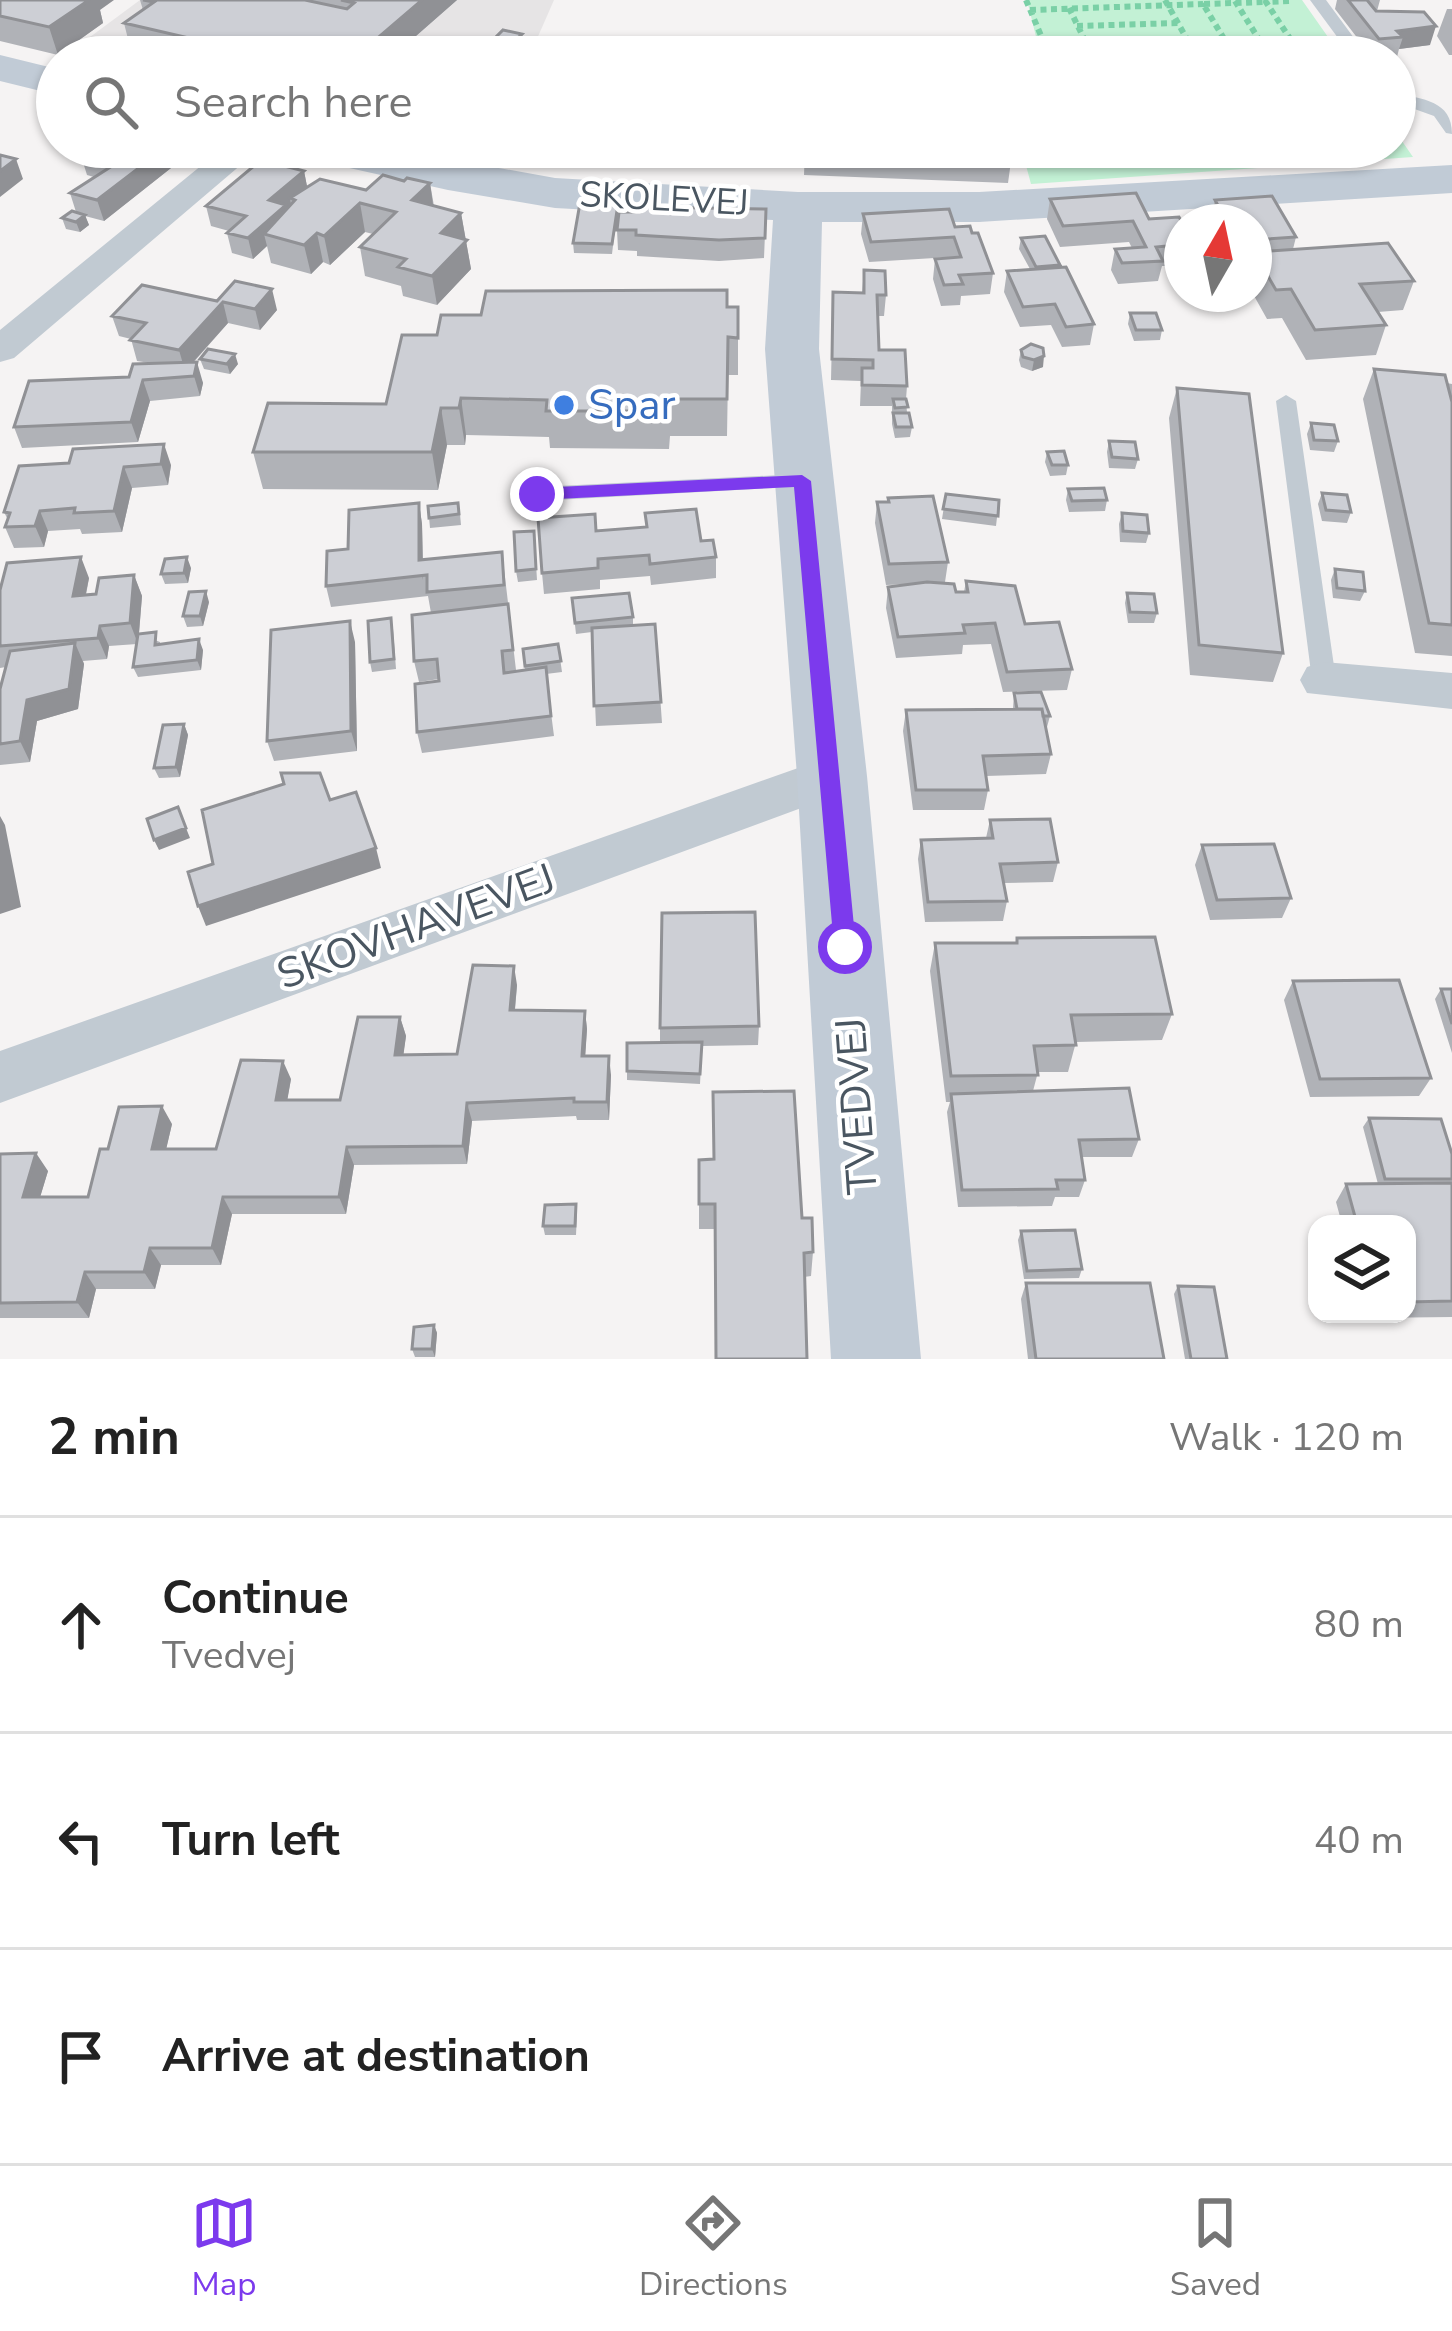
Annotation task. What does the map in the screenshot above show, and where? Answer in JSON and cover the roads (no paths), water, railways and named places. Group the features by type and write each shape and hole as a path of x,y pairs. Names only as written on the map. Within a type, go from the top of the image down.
{"street":[{"path":"0,68 36,77"},
{"path":"0,350 220,168"},
{"name":"SKOLEVEJ","path":"426,168 555,193 798,207 979,207 1452,179"},
{"name":"TVEDVEJ","path":"798,207 793,349 832,776 876,1359"},
{"path":"1324,680 1452,691"},
{"name":"SKOVHAVEVEJ","path":"0,1077 832,776"}],"lane":[{"path":"1318,0 1345,36"},
{"path":"1416,105 1440,112 1452,129"},
{"path":"1286,401 1324,680"},
{"path":"537,494 802,481"}],"place":[{"name":"Spar","path":"564,405"}]}
